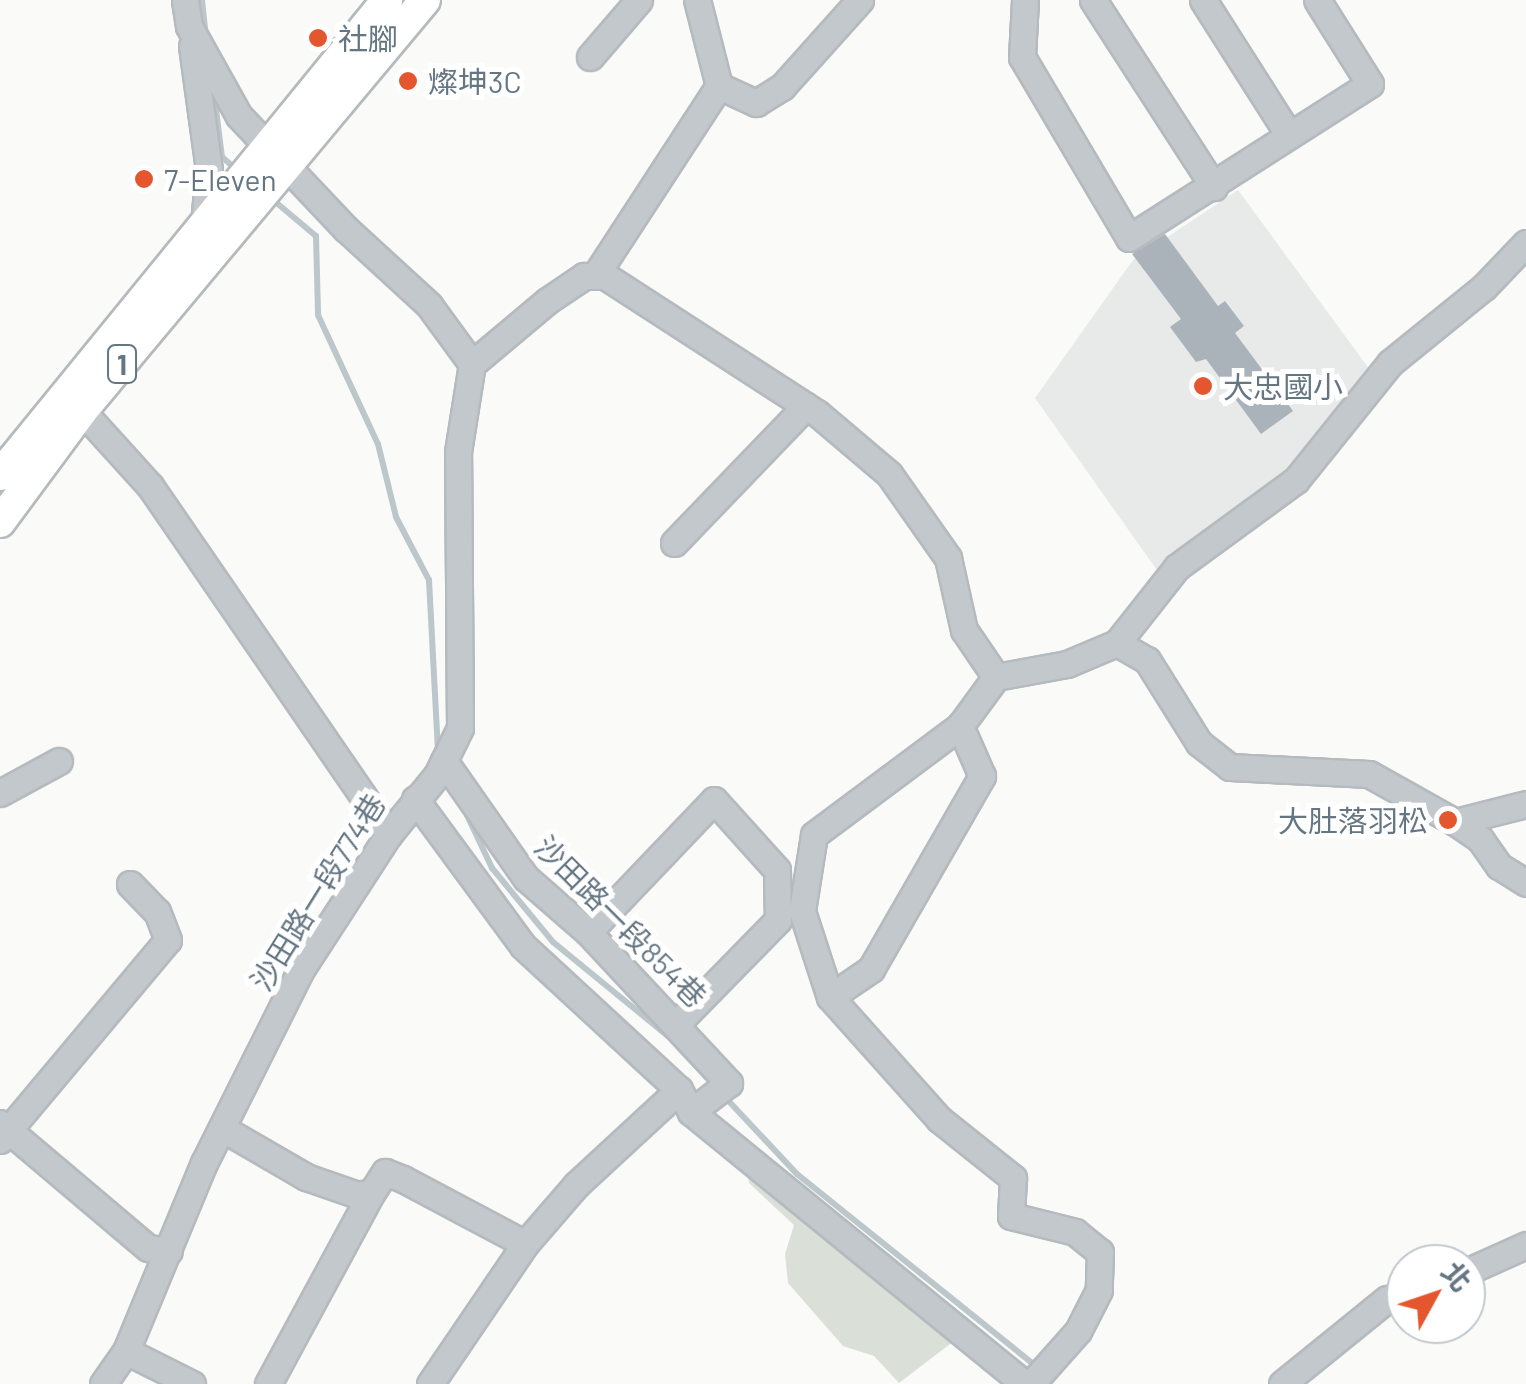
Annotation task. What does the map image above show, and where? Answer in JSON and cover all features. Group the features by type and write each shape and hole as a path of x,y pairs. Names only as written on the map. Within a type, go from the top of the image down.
{"main road":[{"name":"1","path":"278,156 386,0"},
{"name":"1","path":"0,522 240,201 426,0"},
{"name":"1","path":"0,475 204,222 240,201"}],"street":[{"path":"590,57 639,0"},
{"path":"696,0 720,86 595,276 546,301 472,364 458,452 460,728 444,761 415,799 524,946 685,1101 1028,1384 1078,1331 1099,1290 1100,1252 1076,1232 1012,1216 1012,1178 939,1119 830,997 802,911 814,834 960,726 996,677 1066,664 1116,643 1177,568 1296,480 1380,372 1484,288 1526,243"},
{"path":"720,86 756,103 782,87 860,0"},
{"path":"1025,0 1022,57 1130,238 1370,84 1317,0"},
{"path":"1094,0 1214,187"},
{"path":"1203,0 1289,135"},
{"path":"187,13 238,116 429,305 472,364"},
{"path":"187,13 209,170 204,222"},
{"path":"595,276 806,406 889,474 948,558 964,630 996,677"},
{"path":"674,543 806,406"},
{"path":"82,411 150,486 389,834"},
{"path":"1116,643 1148,660 1199,742 1230,766 1368,774 1480,839 1498,866 1526,883"},
{"path":"830,997 870,969 982,776 960,726"},
{"path":"0,793 58,761"},
{"name":"沙田路一段854巷","path":"444,761 526,878 588,932 677,1022 729,1082 685,1101"},
{"name":"沙田路一段774巷","path":"103,1384 126,1351 204,1163 225,1130 300,971 415,799"},
{"path":"588,932 714,800 778,870 778,920 677,1022"},
{"path":"1455,822 1526,804"},
{"path":"130,884 158,912 168,940 4,1132 148,1248 169,1251"},
{"path":"430,1384 526,1244 578,1184 685,1101"},
{"path":"225,1130 306,1177 358,1194 372,1192"},
{"path":"268,1384 385,1172 526,1244"},
{"path":"1486,1263 1526,1245"},
{"path":"1282,1384 1386,1299"},
{"path":"126,1351 192,1384"}],"shaded area":[{"name":"大忠國小","path":"1238,190 1373,374 1286,481 1159,573 1035,398 1133,260"},
{"path":"747,1164 967,1331 899,1383 874,1356 843,1346 788,1283 785,1254 794,1225 749,1183"}],"building":[{"path":"1165,234 1218,306 1225,301 1244,326 1235,333 1293,411 1261,434 1206,359 1196,362 1170,327 1181,319 1132,254"}],"waterway":[{"path":"202,0 206,36"},
{"path":"214,93 222,157 236,169"},
{"path":"272,199 316,236 318,315 378,444 396,517 429,580 438,752"},
{"path":"466,813 492,868 553,942 668,1036 707,1078"},
{"path":"723,1095 797,1174 1038,1368"}],"place":[{"name":"社腳","path":"318,38"},
{"name":"燦坤3C","path":"408,81"},
{"name":"7-Eleven","path":"144,179"},
{"name":"大忠國小","path":"1203,386"},
{"name":"大肚落羽松","path":"1448,820"}]}
